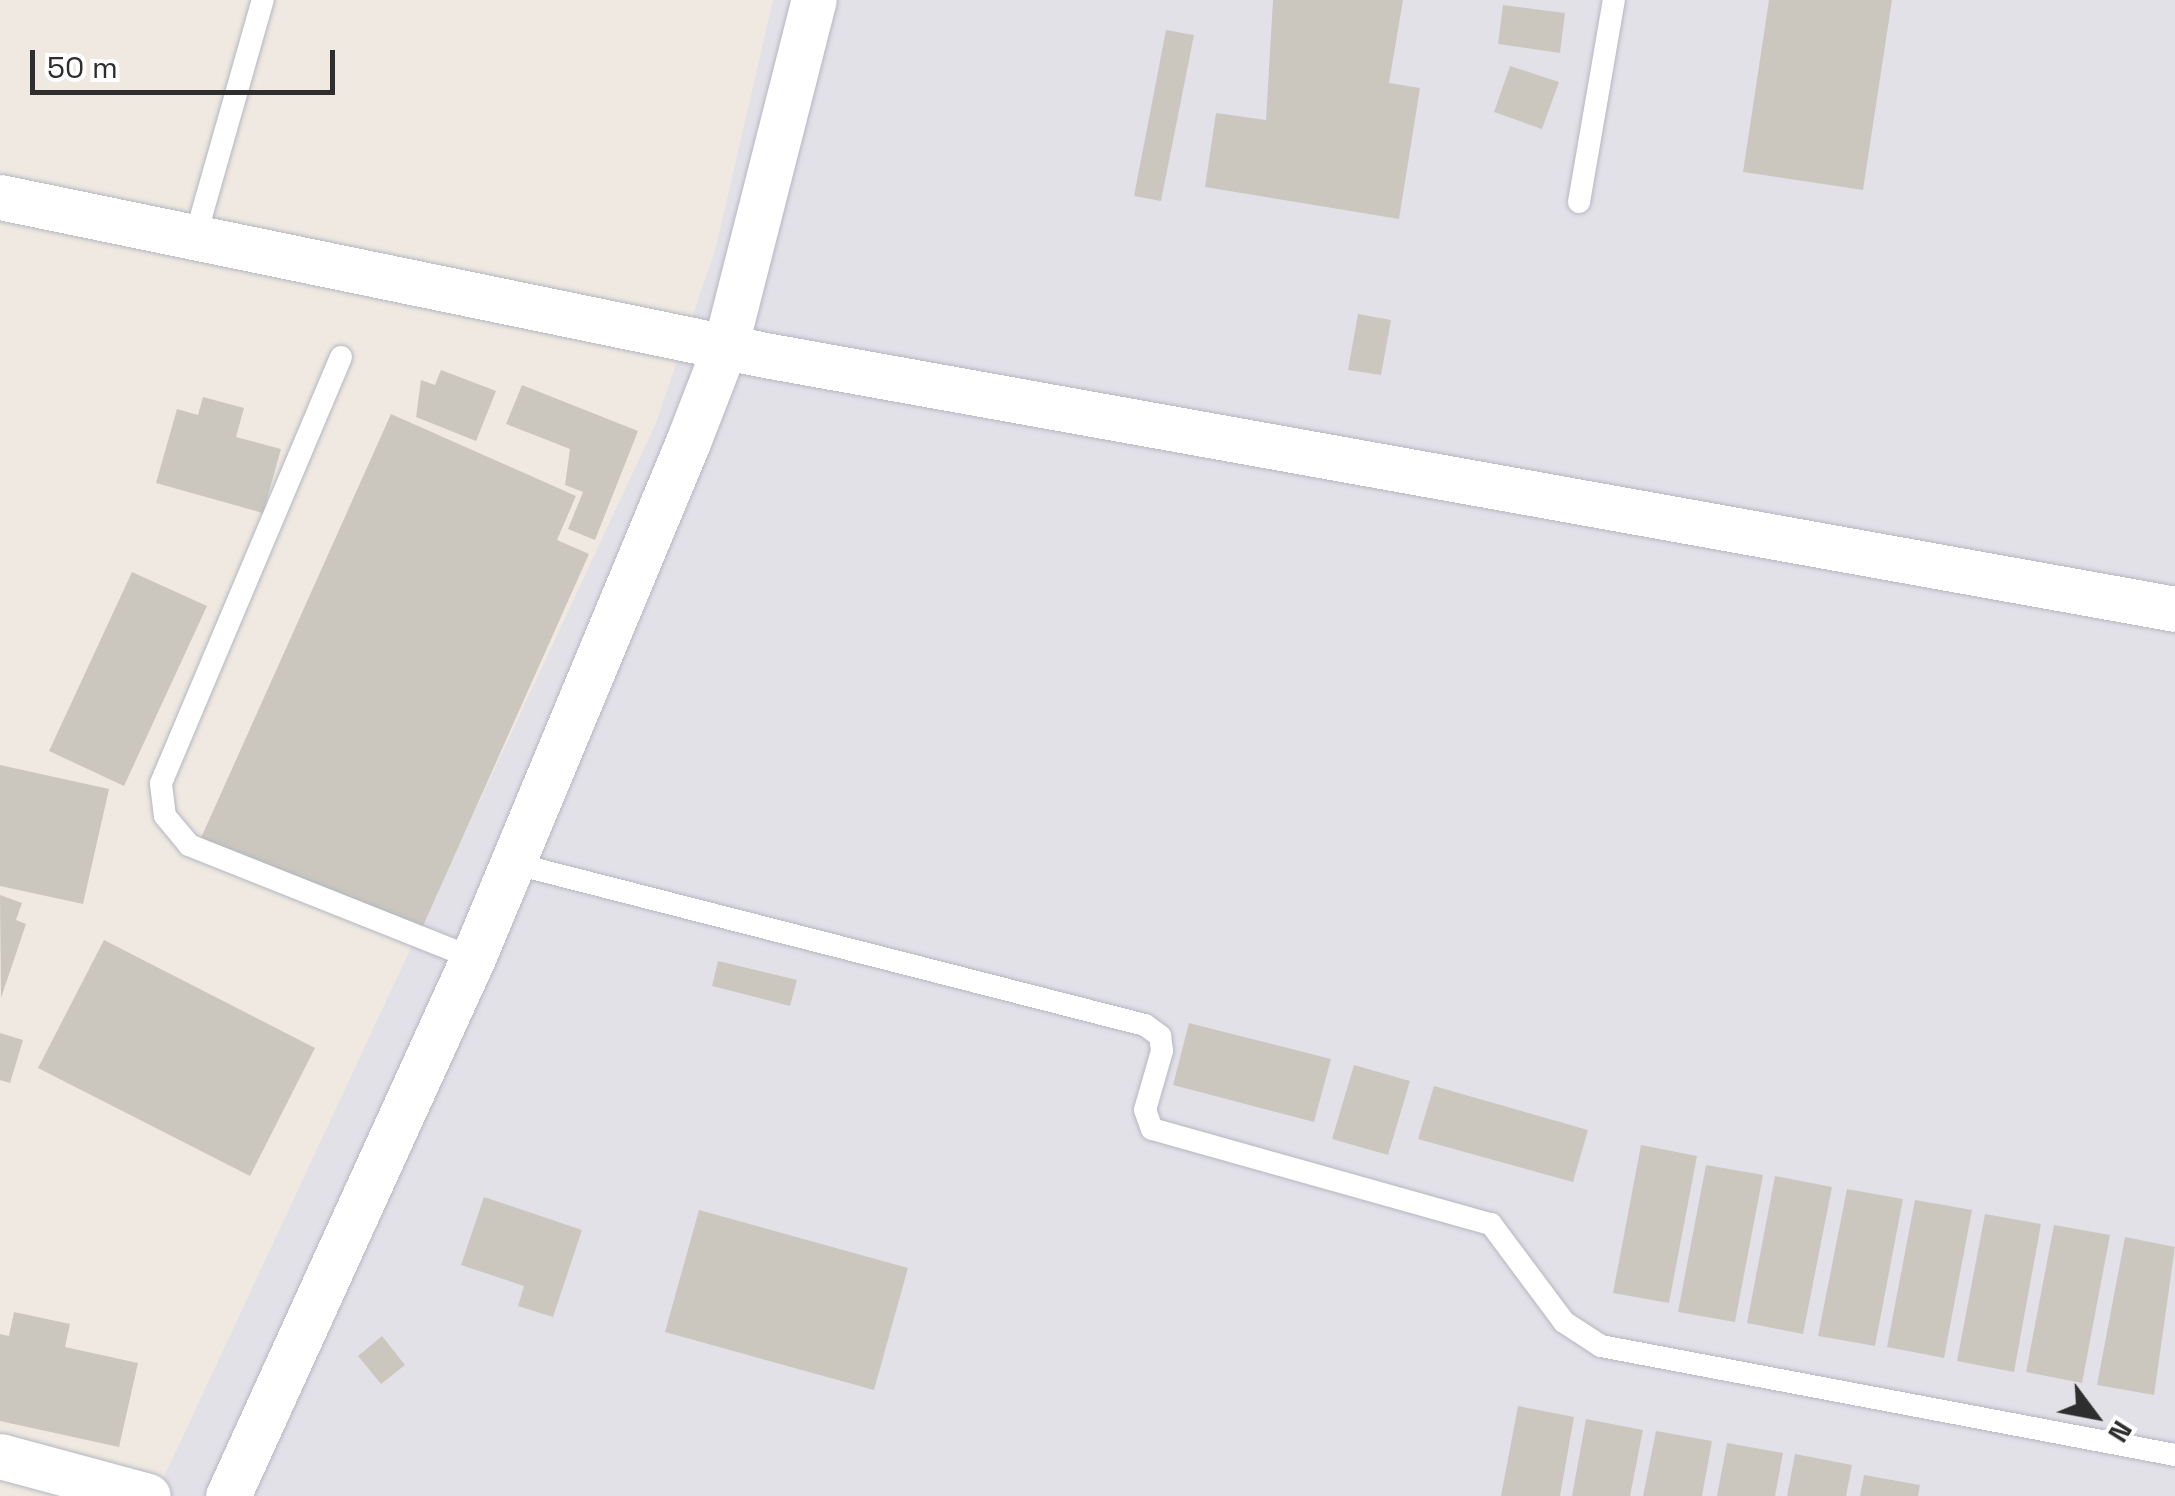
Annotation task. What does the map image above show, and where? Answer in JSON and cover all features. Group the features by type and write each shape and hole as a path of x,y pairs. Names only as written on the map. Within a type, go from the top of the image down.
{"street":[{"path":"228,1496 472,958 726,344 814,0"},
{"path":"0,197 197,231 726,344 2175,610"},
{"path":"0,1456 148,1496"}],"lane":[{"path":"197,231 263,0"},
{"path":"1579,202 1614,0"},
{"path":"341,357 161,784 164,816 189,845 472,958"},
{"path":"512,863 1145,1026 1160,1036 1162,1051 1144,1110 1152,1130 1490,1224 1564,1322 1601,1346 2175,1455"}],"shaded area":[{"path":"773,0 2175,0 2175,1496 155,1496 656,423 716,247"}],"building":[{"path":"1273,0 1403,0 1389,83 1420,88 1399,219 1205,187 1216,113 1266,120"},
{"path":"1769,0 1892,0 1863,190 1743,172"},
{"path":"1503,5 1565,13 1560,53 1498,44"},
{"path":"1166,30 1194,35 1161,201 1134,196"},
{"path":"1510,66 1559,82 1542,129 1494,112"},
{"path":"1358,314 1391,320 1381,375 1348,370"},
{"path":"441,370 496,391 476,441 416,417 421,380 435,385"},
{"path":"522,385 638,431 595,540 568,529 583,492 565,485 570,449 506,424"},
{"path":"203,397 244,408 236,437 281,449 263,513 156,483 177,409 198,415"},
{"path":"391,414 576,496 557,540 589,554 419,935 201,838"},
{"path":"132,572 207,606 124,786 49,751"},
{"path":"0,765 109,789 83,904 0,886"},
{"path":"0,895 22,903 16,920 26,924 1,998"},
{"path":"104,940 315,1048 250,1176 38,1068"},
{"path":"718,961 797,980 790,1006 712,986"},
{"path":"1189,1023 1331,1059 1314,1122 1173,1085"},
{"path":"0,1033 23,1040 10,1083 0,1080"},
{"path":"1354,1065 1410,1081 1388,1155 1332,1139"},
{"path":"1434,1086 1588,1130 1573,1182 1418,1139"},
{"path":"1641,1145 1697,1156 1669,1303 1613,1293"},
{"path":"1706,1165 1763,1175 1735,1322 1678,1312"},
{"path":"1775,1176 1832,1187 1803,1334 1747,1323"},
{"path":"1847,1189 1903,1199 1875,1346 1818,1336"},
{"path":"484,1197 582,1230 553,1317 518,1306 524,1286 461,1265"},
{"path":"1915,1200 1972,1210 1944,1358 1887,1347"},
{"path":"699,1210 908,1268 874,1390 665,1332"},
{"path":"1985,1214 2041,1224 2014,1372 1957,1361"},
{"path":"2054,1225 2110,1235 2082,1383 2026,1372"},
{"path":"2125,1237 2175,1247 2154,1395 2097,1385"},
{"path":"14,1312 70,1324 65,1347 138,1363 119,1447 0,1421 0,1334 9,1336"},
{"path":"382,1336 405,1365 381,1384 358,1356"},
{"path":"1518,1406 1574,1417 1560,1496 1501,1496"},
{"path":"1586,1419 1643,1430 1630,1496 1572,1496"},
{"path":"1656,1431 1712,1441 1702,1496 1643,1496"},
{"path":"1727,1443 1783,1453 1775,1496 1717,1496"},
{"path":"1795,1454 1852,1465 1846,1496 1787,1496"},
{"path":"1864,1475 1920,1485 1918,1496 1860,1496"}]}
